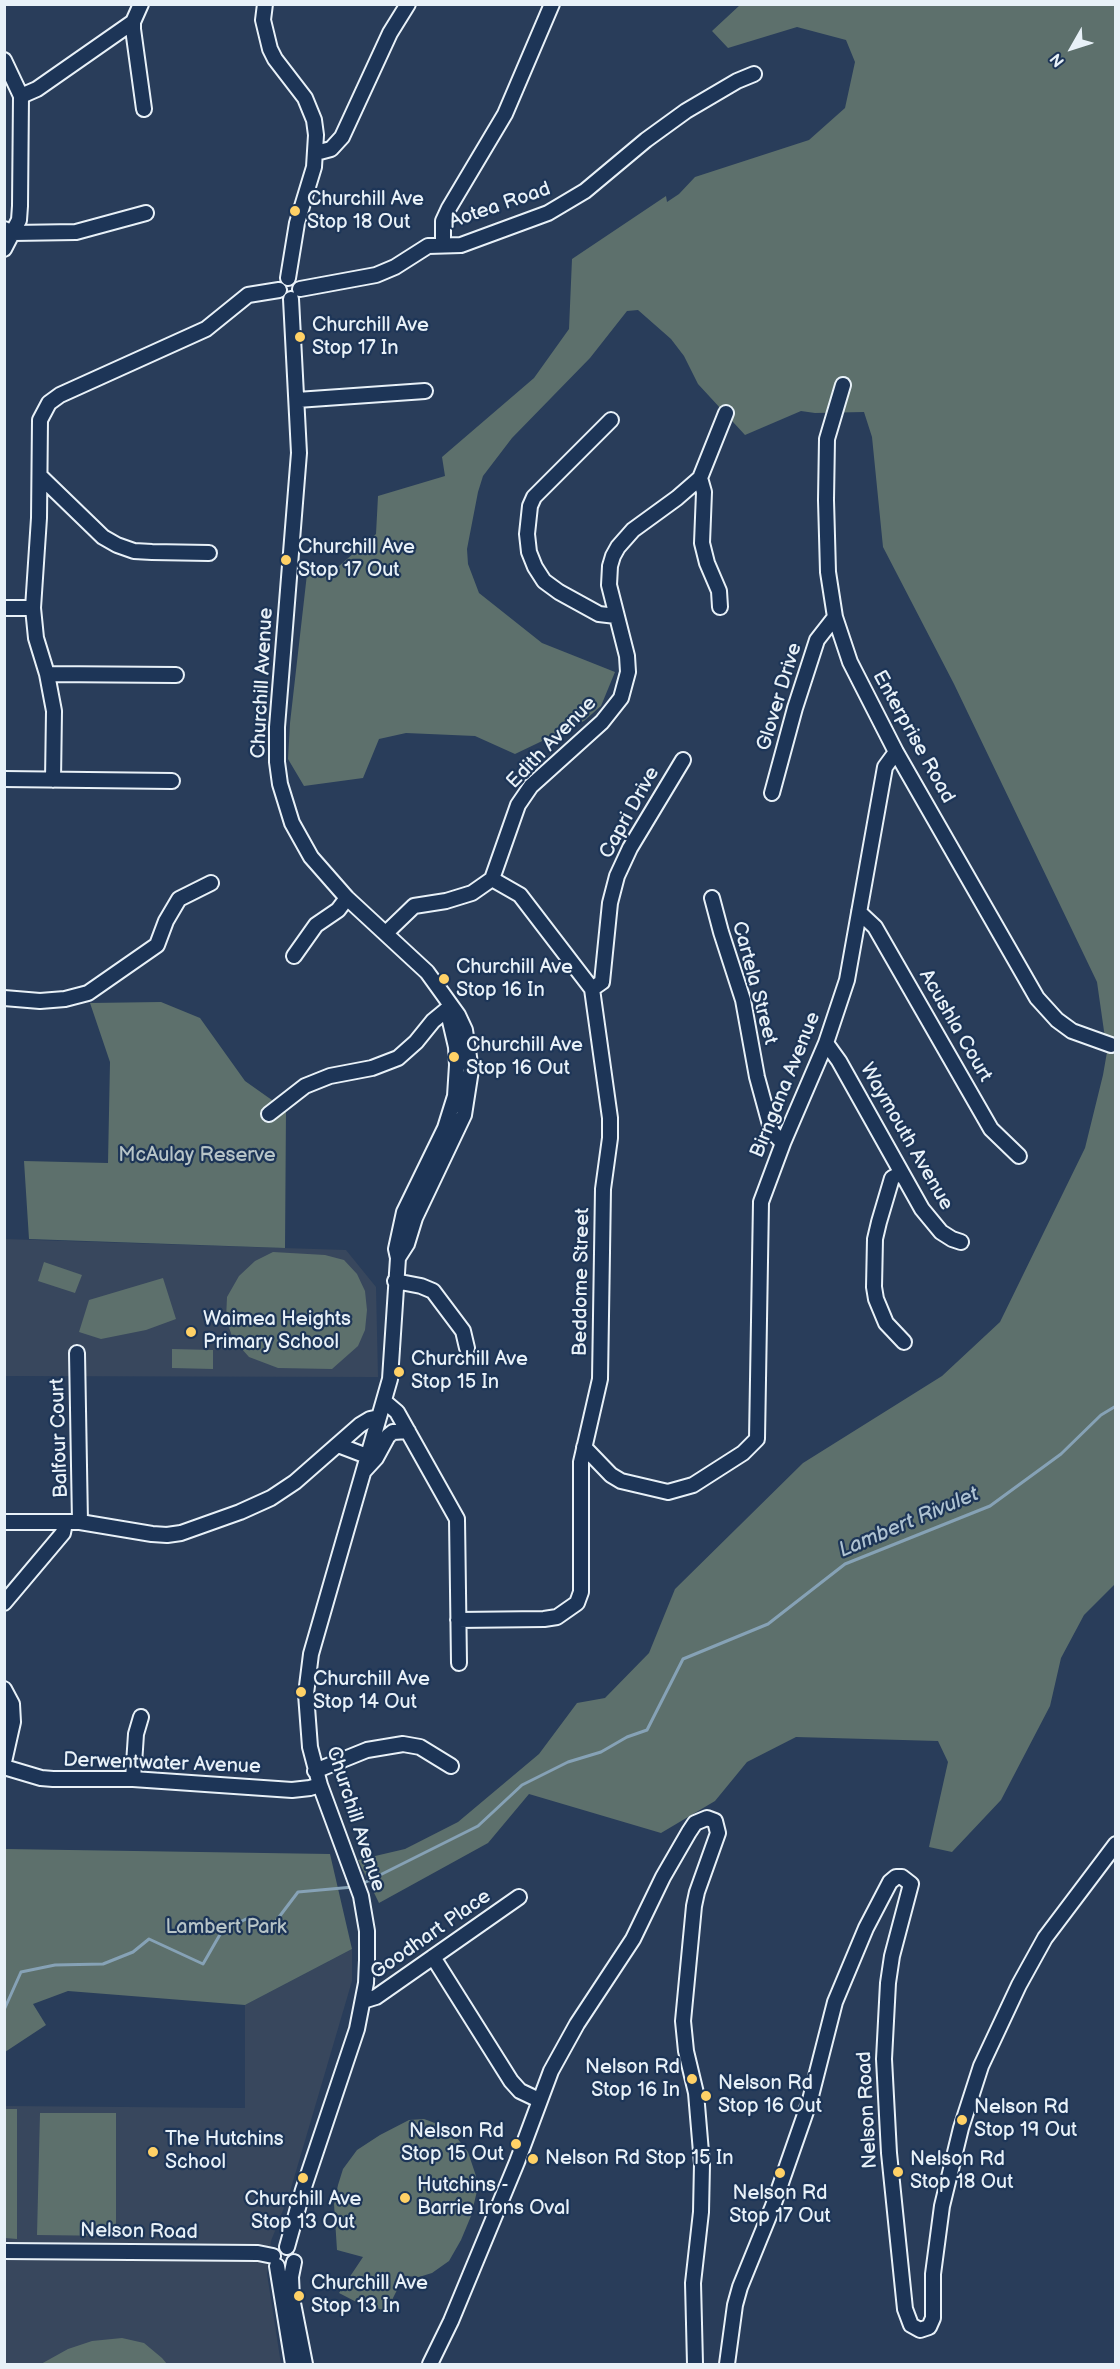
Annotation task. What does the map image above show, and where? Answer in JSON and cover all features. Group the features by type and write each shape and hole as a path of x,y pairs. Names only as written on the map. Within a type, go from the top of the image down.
{"street":[{"path":"21,96 37,89 133,22 141,4"},
{"path":"265,4 263,20 267,40 275,59 305,98 316,135 316,153 297,223 288,278"},
{"path":"316,153 331,149 342,137 390,33 408,4"},
{"path":"444,245 443,221 505,114 552,4"},
{"path":"133,22 144,109"},
{"path":"4,60 21,96 19,220 9,231 4,249"},
{"name":"Aotea Road","path":"295,294 376,275 395,267 428,246 461,245 548,213 568,202 686,111 737,81 754,75"},
{"path":"9,231 76,232 146,213"},
{"path":"288,278 298,282 295,294 284,297 279,290 282,280 288,278"},
{"path":"53,780 54,711 47,674 36,638 33,608 40,476 40,420 49,402 60,395 206,329 248,295 279,290"},
{"name":"Churchill Avenue","path":"287,2247 305,2184 357,2029 366,1983 367,1931 361,1896 315,1771 310,1747 306,1694 311,1654 391,1371 395,1281 399,1258 407,1244 415,1218 458,1131 469,1096 471,1070 467,1041 458,1015 450,1007 427,972 347,898 311,857 292,823 280,784 277,762 280,690 298,483 295,294"},
{"name":"Enterprise Road","path":"843,385 827,439 828,572 835,617 850,662 896,752 1037,998 1052,1016 1071,1031 1111,1045"},
{"path":"297,400 425,391"},
{"name":"Edith Avenue","path":"492,879 518,805 531,786 602,722 621,698 628,672 627,656 615,616 609,585 610,566 618,547 633,530 700,478 726,413"},
{"path":"611,420 534,497 530,506 526,534 529,552 544,581 599,614 615,616"},
{"path":"40,476 103,537 117,545 143,552 209,553"},
{"path":"700,478 704,492 702,543 706,563 718,591 720,607"},
{"path":"4,608 33,608"},
{"name":"Glover Drive","path":"772,793 795,708 817,640 835,617"},
{"path":"47,674 176,675"},
{"name":"Birngana Avenue","path":"584,1447 611,1475 621,1481 668,1492 693,1485 743,1453 757,1439 759,1215 765,1190 783,1143 826,1043 846,980 885,767 896,752"},
{"name":"Capri Drive","path":"592,989 602,982 610,903 617,876 630,848 683,760"},
{"path":"4,779 172,782"},
{"path":"386,933 414,906 446,901 472,893 492,879"},
{"name":"Beddome Street","path":"458,1620 544,1619 557,1617 577,1603 581,1592 581,1462 600,1379 603,1189 610,1138 610,1118 592,989 520,895 492,879"},
{"path":"4,998 48,1001 88,993 158,945 166,921 179,898 211,883"},
{"path":"294,956 316,925 338,910 347,898"},
{"name":"Cartela Street","path":"712,898 743,1000 757,1077 772,1132 783,1143"},
{"name":"Acushla Court","path":"859,912 875,927 991,1129 1019,1156"},
{"path":"269,1114 305,1086 330,1076 372,1068 398,1058 416,1042 433,1021 450,1007"},
{"name":"Waymouth Avenue","path":"826,1043 839,1061 932,1224 951,1239 961,1242"},
{"path":"901,1173 892,1178 875,1239 874,1287 876,1299 886,1323 904,1342"},
{"path":"395,1281 433,1291 463,1332 467,1348"},
{"name":"Balfour Court","path":"77,1353 80,1522"},
{"path":"384,1401 397,1412 457,1518 459,1663"},
{"path":"4,1522 80,1522 152,1534 182,1533 271,1498 294,1482 360,1425 379,1417"},
{"path":"362,1472 376,1458 388,1436 393,1432 408,1431"},
{"path":"338,1445 367,1456"},
{"path":"4,1603 63,1533 65,1523"},
{"path":"4,1689 12,1704 13,1722 4,1762"},
{"path":"133,1779 136,1734 141,1716"},
{"path":"315,1771 367,1750 403,1744 420,1747 451,1766"},
{"name":"Derwentwater Avenue","path":"4,1767 41,1778 53,1779 133,1779 292,1790 320,1785"},
{"path":"430,2364 451,2321 517,2162 539,2100 565,2043 633,1939 663,1877 689,1832 700,1820 707,1818 715,1821 718,1828 717,1838 694,1906 683,2021 686,2051 696,2093 702,2164 701,2212 693,2283 695,2364"},
{"name":"Nelson Road","path":"727,2364 735,2305 742,2280 773,2206 810,2100 835,2002 866,1928 890,1882 896,1877 902,1877 911,1884 902,1913 889,1974 884,2059 889,2154 905,2309 910,2325 920,2330 928,2327 932,2322 934,2264 942,2206 961,2128 981,2066 1032,1960 1116,1844"},
{"name":"Goodhart Place","path":"363,2001 376,1997 519,1897"},
{"path":"433,1957 511,2081 520,2091 539,2100"},
{"path":"293,2364 275,2261 278,2248 287,2247 293,2252 292,2298 305,2364"},
{"name":"Nelson Road","path":"4,2251 246,2253 275,2261"},
{"path":"275,2261 286,2268 294,2262"}],"shaded area":[{"name":"Waimea Heights Primary School","path":"5,1239 346,1250 376,1287 378,1377 5,1376"},
{"name":"The Hutchins School","path":"352,1949 352,1981 289,2195 271,2241 267,2274 281,2364 5,2364 5,2106 245,2108 245,2005"}],"green space":[{"path":"740,5 1115,5 1115,1584 1084,1615 1061,1658 1050,1706 1001,1800 952,1852 929,1847 948,1762 938,1741 796,1737 747,1762 715,1801 661,1833 529,1794 488,1843 379,1903 358,1860 405,1849 458,1822 539,1754 577,1703 605,1698 649,1653 675,1589 803,1463 942,1376 1000,1322 1085,1148 1103,1075 1107,1052 1097,982 954,684 883,547 872,437 864,412 801,411 745,435 698,384 684,356 671,339 638,310 627,311 590,358 512,438 483,476 467,549 468,564 479,593 542,643 615,672 601,706 584,721 515,754 475,736 406,733 379,739 363,778 304,786 288,759 307,574 339,566 376,534 378,496 445,476 442,457 534,378 569,329 572,259 666,196 667,202 679,194 695,177 809,140 845,108 855,62 846,40 797,27 728,48 712,31"},
{"name":"McAulay Reserve","path":"161,1002 200,1018 245,1081 286,1110 285,1248 29,1239 24,1161 108,1163 110,1062 90,1003"},
{"path":"273,1252 325,1255 344,1260 357,1274 365,1291 367,1310 365,1330 358,1346 332,1369 278,1368 249,1357 233,1339 226,1319 227,1297 239,1276 255,1261"},
{"path":"44,1262 82,1275 75,1293 38,1281"},
{"path":"163,1278 176,1319 146,1330 101,1339 79,1332 89,1300"},
{"path":"172,1349 213,1350 213,1369 172,1368"},
{"name":"Lambert Park","path":"5,1849 330,1854 352,1949 245,2005 68,1991 33,2004 46,2025 5,2052"},
{"path":"5,2109 17,2109 17,2239 5,2238"},
{"path":"40,2113 116,2113 116,2236 37,2235"},
{"name":"Hutchins - Barrie Irons Oval","path":"424,2119 443,2126 453,2133 468,2152 476,2176 477,2191 471,2216 449,2261 432,2273 419,2277 404,2276 386,2312 371,2305 368,2308 339,2293 363,2257 337,2250 334,2204 338,2185 343,2169 357,2150 409,2120"},
{"path":"122,2338 144,2343 167,2364 41,2364 68,2349 92,2341"}],"waterway":[{"name":"Lambert Rivulet","path":"362,1884 478,1826 522,1785 568,1762 601,1752 627,1737 647,1730 683,1659 768,1624 845,1564 990,1506 1061,1454 1101,1415 1116,1406"},
{"name":"Lambert Rivulet","path":"4,2010 21,1972 55,1965 103,1964 133,1952 149,1939 203,1964 222,1931 246,1919 273,1925 298,1892 353,1887"}],"place":[{"name":"Churchill Ave Stop 18 Out","path":"295,211"},
{"name":"Churchill Ave Stop 17 In","path":"300,337"},
{"name":"Churchill Ave Stop 17 Out","path":"286,560"},
{"name":"Churchill Ave Stop 16 In","path":"444,979"},
{"name":"Churchill Ave Stop 16 Out","path":"454,1057"},
{"name":"Waimea Heights Primary School","path":"191,1332"},
{"name":"Churchill Ave Stop 15 In","path":"399,1372"},
{"name":"Churchill Ave Stop 14 Out","path":"301,1692"},
{"name":"Nelson Rd Stop 16 In","path":"692,2079"},
{"name":"Nelson Rd Stop 16 Out","path":"706,2096"},
{"name":"Nelson Rd Stop 19 Out","path":"962,2120"},
{"name":"Nelson Rd Stop 15 Out","path":"516,2144"},
{"name":"The Hutchins School","path":"153,2152"},
{"name":"Nelson Rd Stop 15 In","path":"533,2159"},
{"name":"Nelson Rd Stop 18 Out","path":"898,2172"},
{"name":"Nelson Rd Stop 17 Out","path":"780,2173"},
{"name":"Churchill Ave Stop 13 Out","path":"303,2178"},
{"name":"Hutchins - Barrie Irons Oval","path":"405,2198"},
{"name":"Churchill Ave Stop 13 In","path":"299,2296"}]}
